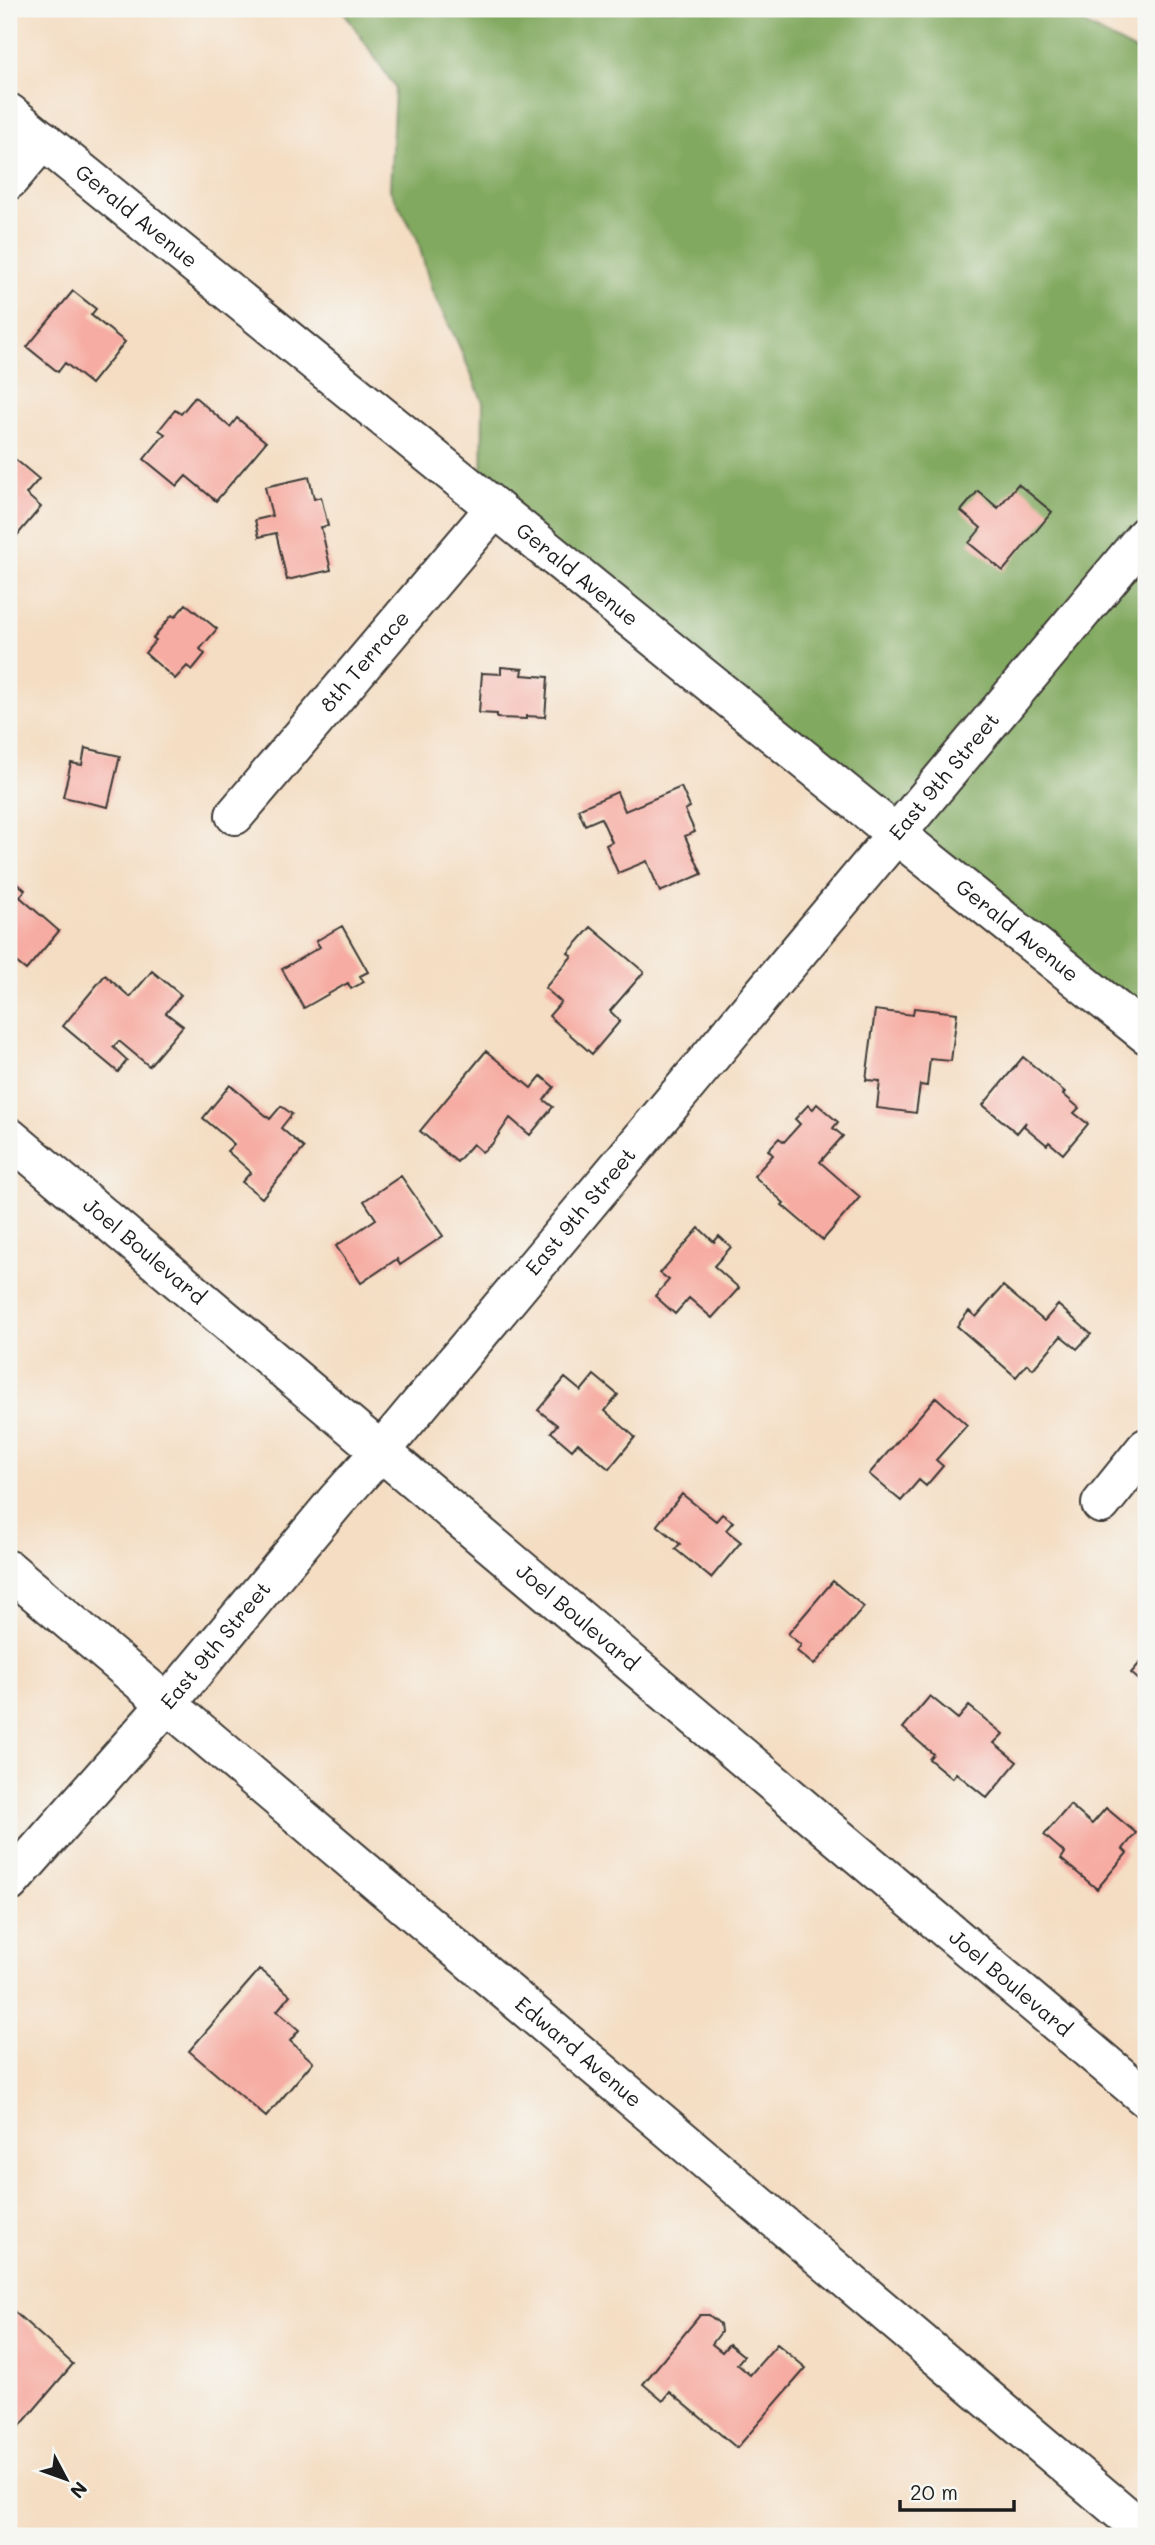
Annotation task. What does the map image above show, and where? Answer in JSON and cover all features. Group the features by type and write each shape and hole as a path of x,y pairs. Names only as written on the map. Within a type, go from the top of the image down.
{"street":[{"name":"Gerald Avenue","path":"9,113 1146,1034"},
{"path":"9,180 43,140"},
{"name":"8th Terrace","path":"235,815 495,508"},
{"name":"East 9th Street","path":"9,1883 167,1704 337,1500 382,1451 1146,535"},
{"name":"Joel Boulevard","path":"9,1137 1146,2098"},
{"path":"1101,1504 1146,1448"},
{"name":"Edward Avenue","path":"9,1570 1146,2533"}],"green space":[{"path":"342,9 1064,9 1082,23 1146,56 1146,1041 482,503 483,402 432,291 417,238 390,190 395,87"}],"building":[{"path":"73,291 96,309 91,315 125,342 91,384 65,363 58,372 27,347"},
{"path":"195,397 230,427 237,418 266,442 216,501 186,476 177,486 144,459 165,434 159,430 175,410 181,414"},
{"path":"9,454 39,479 26,494 41,507 9,545"},
{"path":"309,477 314,499 321,497 328,526 321,527 331,570 287,580 276,533 259,537 255,520 272,516 265,487"},
{"path":"1018,484 1052,512 1003,571 969,543 981,528 961,511 978,491 998,508"},
{"path":"186,604 217,629 200,649 205,654 192,670 187,666 175,679 145,653 156,640 153,638 172,615 175,617"},
{"path":"501,667 523,669 522,675 548,677 545,717 497,718 497,714 479,713 482,673 501,674"},
{"path":"85,748 120,756 108,807 63,797 71,763 82,765"},
{"path":"681,787 690,807 685,810 695,832 685,836 702,874 660,892 647,861 618,873 606,845 612,842 601,818 585,825 578,809 617,792 625,811"},
{"path":"9,876 25,890 20,897 59,931 26,970 11,958 9,960"},
{"path":"342,926 368,972 360,976 364,982 351,989 348,983 304,1008 282,969 320,947 316,941"},
{"path":"591,927 644,972 610,1011 620,1021 592,1054 549,1016 561,1002 545,988 572,956 568,953"},
{"path":"152,971 181,995 166,1013 183,1026 149,1066 119,1041 113,1047 127,1060 118,1072 63,1026 105,975 130,997"},
{"path":"914,1008 957,1013 951,1061 930,1059 927,1086 920,1085 916,1113 877,1108 880,1081 866,1080 875,1010 913,1015"},
{"path":"486,1051 531,1088 541,1076 554,1087 544,1100 553,1107 530,1135 510,1118 492,1144 482,1152 473,1144 457,1162 420,1131"},
{"path":"1023,1057 1065,1092 1063,1094 1079,1108 1074,1113 1088,1124 1063,1154 1024,1126 1026,1122 1017,1133 983,1105"},
{"path":"230,1085 270,1119 281,1106 292,1114 281,1128 304,1148 262,1198 242,1182 251,1172 227,1151 234,1144 203,1118"},
{"path":"817,1104 838,1122 833,1128 843,1136 820,1162 860,1197 823,1240 782,1205 784,1203 754,1176 773,1155 768,1150 779,1138 784,1142 800,1124 795,1119 808,1105 813,1109"},
{"path":"401,1176 443,1236 400,1265 397,1259 361,1283 336,1246 376,1219 364,1201"},
{"path":"699,1228 714,1242 719,1236 731,1247 714,1266 739,1288 712,1318 689,1298 675,1314 655,1296 669,1280 660,1273"},
{"path":"1003,1286 1044,1321 1058,1305 1091,1334 1077,1349 1061,1336 1033,1369 1027,1364 1016,1377 957,1326 969,1311 976,1317"},
{"path":"594,1375 618,1395 605,1411 635,1437 609,1469 578,1443 572,1450 551,1432 557,1425 538,1410 565,1378 581,1391"},
{"path":"936,1397 967,1425 936,1460 943,1466 926,1486 919,1480 901,1501 869,1474"},
{"path":"682,1494 716,1521 722,1514 733,1522 726,1530 741,1542 711,1578 675,1549 680,1544 657,1525"},
{"path":"833,1581 864,1607 814,1665 797,1651 801,1645 788,1634"},
{"path":"1146,1656 1146,1686 1131,1673"},
{"path":"930,1696 958,1719 969,1706 1003,1734 994,1743 1017,1762 987,1798 956,1773 952,1778 929,1759 933,1754 903,1728"},
{"path":"1070,1805 1092,1824 1106,1808 1136,1833 1123,1849 1127,1853 1097,1889 1061,1859 1065,1853 1044,1835"},
{"path":"260,1969 290,1995 277,2011 299,2030 290,2041 313,2062 266,2117 189,2051"},
{"path":"9,2307 73,2364 9,2439"},
{"path":"700,2315 709,2315 720,2324 721,2332 712,2344 722,2352 729,2344 744,2356 737,2364 750,2375 777,2344 806,2368 737,2448 670,2392 663,2401 643,2384"}]}
